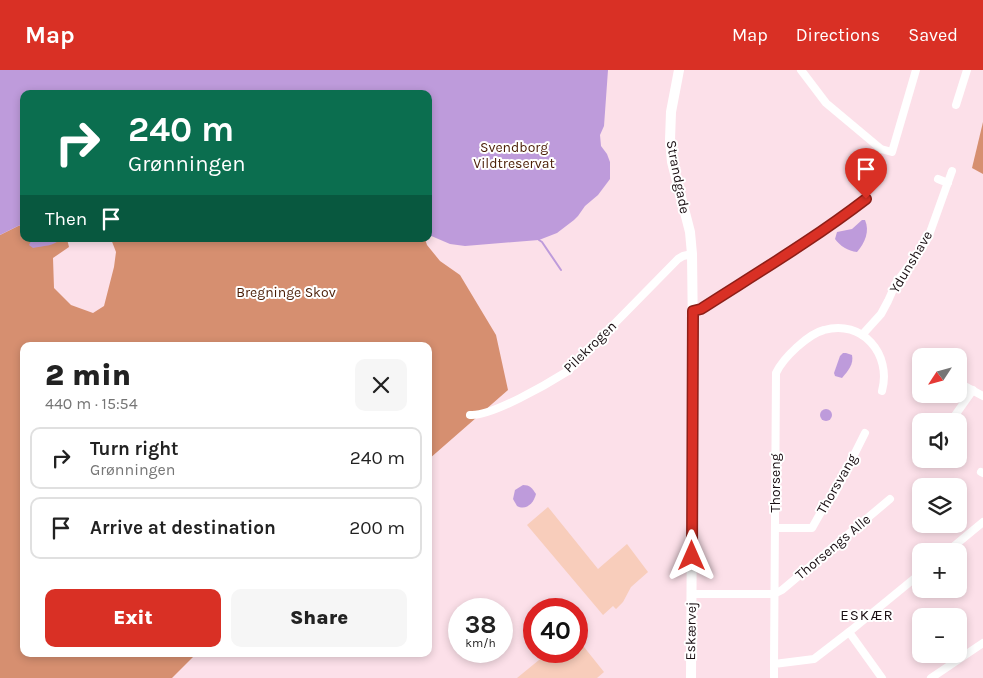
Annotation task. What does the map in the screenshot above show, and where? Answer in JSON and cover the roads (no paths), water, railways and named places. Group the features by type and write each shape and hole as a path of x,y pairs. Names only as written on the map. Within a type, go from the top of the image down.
{"street":[{"name":"Strandgade","path":"679,70 670,118 670,140 672,162 690,232 692,254"},
{"path":"801,70 826,103 880,149 892,152 916,70"},
{"path":"956,105 967,70"},
{"name":"Ydunshave","path":"862,335 881,314 896,283 928,238 952,171"},
{"path":"938,179 948,183"},
{"path":"693,311 701,309 796,248 866,199"},
{"name":"Eskærvej","path":"691,678 692,254"},
{"name":"Pilekrogen","path":"470,415 486,413 513,401 568,371 678,258 692,254"},
{"name":"Thorseng","path":"774,678 776,373 780,365 807,339 822,330 846,329 862,335"},
{"path":"862,335 874,346 882,360 884,376 882,391"},
{"path":"968,388 983,396"},
{"path":"956,413 972,390"},
{"name":"Thorsvang","path":"774,528 812,528 825,505 834,495 865,433"},
{"name":"Thorsengs Alle","path":"774,594 782,590 890,499"},
{"path":"958,543 983,522"},
{"path":"774,664 814,659 912,580"},
{"path":"692,594 774,594"},
{"path":"849,632 882,678"},
{"path":"937,676 983,643"}],"waterway":[{"path":"539,240 561,270"}],"district":[{"name":"ESKÆR","path":"867,615"}],"park label":[{"name":"Svendborg Vildtreservat","path":"514,156"},
{"name":"Bregninge Skov","path":"286,292"}]}
